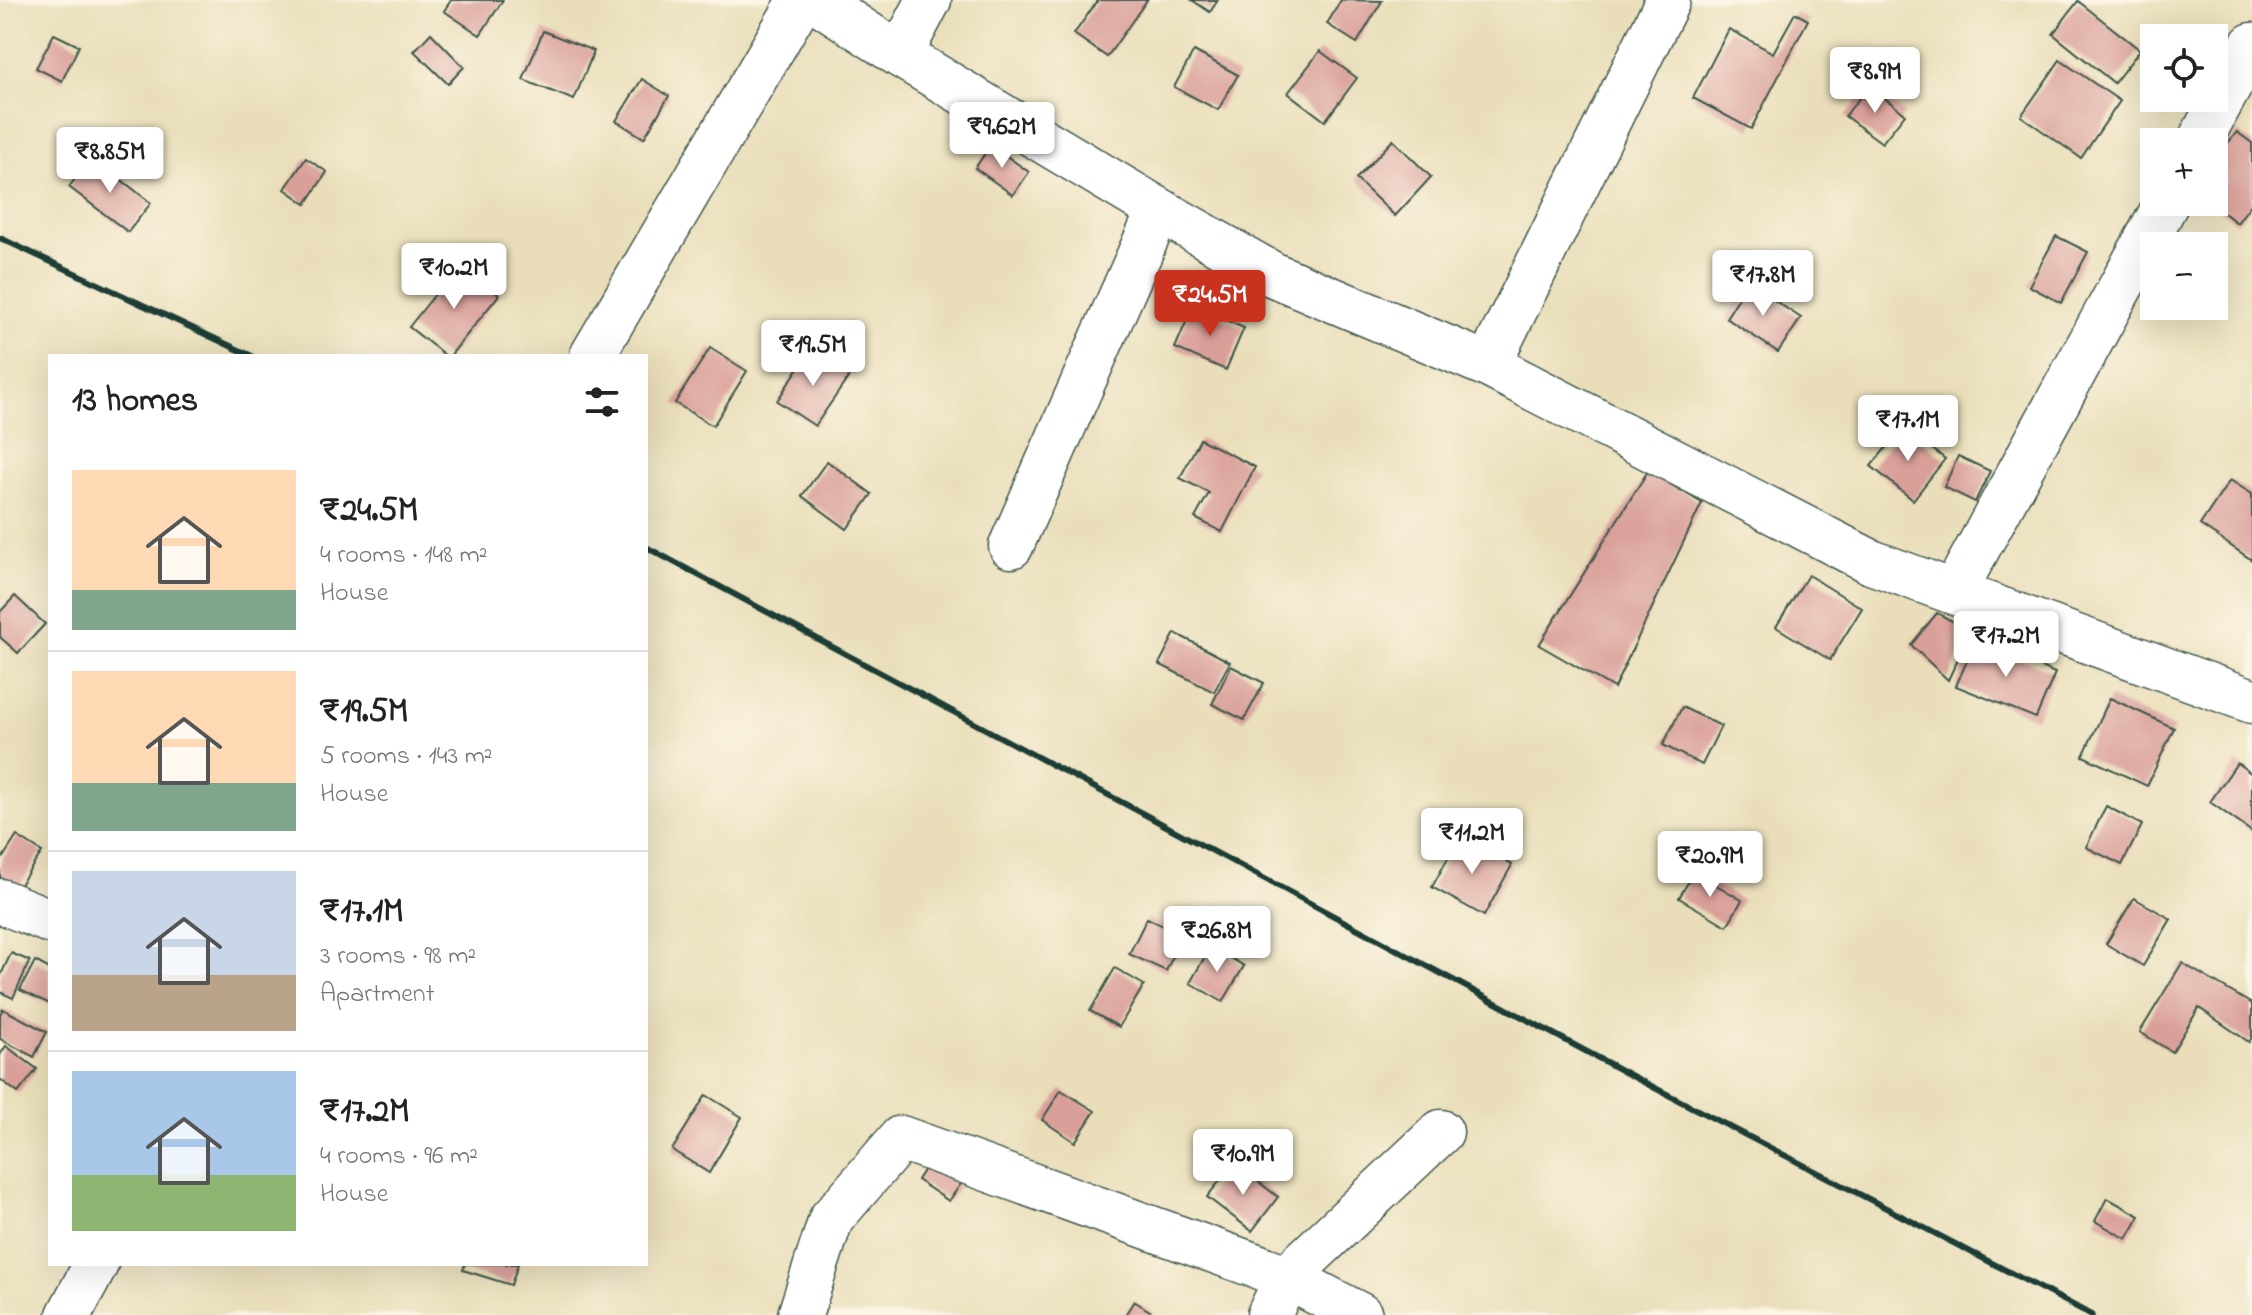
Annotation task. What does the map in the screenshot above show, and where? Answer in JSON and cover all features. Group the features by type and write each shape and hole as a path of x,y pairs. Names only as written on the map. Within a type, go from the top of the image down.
{"street":[{"path":"593,354 801,0"},
{"path":"816,0 900,55 1274,275 1488,365 1871,562 2252,701"},
{"path":"900,55 929,0"},
{"path":"1488,365 1668,0"},
{"path":"2207,128 2252,45"},
{"path":"1011,546 1159,210"},
{"path":"1954,592 2159,216"},
{"path":"0,901 48,920"},
{"path":"1278,1296 1441,1132"},
{"path":"800,1315 831,1219 901,1138 1278,1296 1360,1315"},
{"path":"69,1315 95,1266"}],"building":[{"path":"451,0 503,0 480,35 444,11"},
{"path":"1098,0 1147,0 1107,57 1074,34"},
{"path":"1192,0 1218,0 1210,12"},
{"path":"1341,0 1382,1 1357,43 1327,24"},
{"path":"2078,1 2140,50 2114,83 2053,34"},
{"path":"1795,13 1808,20 1751,129 1693,98 1729,29 1773,53"},
{"path":"543,31 594,51 574,100 523,80"},
{"path":"431,33 464,67 448,84 414,51"},
{"path":"54,34 79,46 62,81 36,68"},
{"path":"1194,51 1238,75 1218,110 1174,87"},
{"path":"1320,51 1357,78 1325,121 1288,93"},
{"path":"2060,60 2120,101 2081,158 2021,116"},
{"path":"642,79 669,96 644,138 616,121"},
{"path":"1869,86 1905,114 1882,143 1845,116"},
{"path":"2237,132 2252,143 2252,203 2237,223 2228,216 2228,143"},
{"path":"1393,140 1431,177 1395,216 1356,179"},
{"path":"991,145 1029,172 1013,195 975,168"},
{"path":"92,157 151,203 128,232 69,187"},
{"path":"306,158 327,172 306,204 285,189"},
{"path":"2056,236 2088,252 2061,303 2029,286"},
{"path":"460,263 499,295 452,354 443,354 409,327"},
{"path":"1748,283 1801,318 1778,352 1726,318"},
{"path":"1193,306 1244,328 1226,370 1175,348"},
{"path":"710,348 747,371 713,426 675,403"},
{"path":"811,349 850,375 815,426 777,401"},
{"path":"1904,426 1945,459 1913,500 1871,466"},
{"path":"1200,439 1255,467 1222,532 1195,518 1209,493 1180,478"},
{"path":"1958,456 1990,471 1975,502 1944,487"},
{"path":"827,461 872,494 847,529 802,496"},
{"path":"1648,471 1702,503 1614,688 1539,645"},
{"path":"2230,480 2252,494 2252,560 2200,525"},
{"path":"1808,575 1862,608 1830,660 1776,627"},
{"path":"15,596 45,624 18,653 0,637 0,612"},
{"path":"1937,613 1971,631 1948,680 1911,645"},
{"path":"1175,633 1230,662 1214,692 1159,664"},
{"path":"1976,640 2055,673 2036,718 1956,686"},
{"path":"1231,666 1264,683 1244,720 1212,704"},
{"path":"2110,698 2174,728 2147,786 2083,756"},
{"path":"1682,707 1721,726 1702,765 1663,745"},
{"path":"2237,763 2252,774 2252,832 2210,802"},
{"path":"2106,806 2142,825 2122,865 2086,847"},
{"path":"17,836 42,852 17,889 0,878 0,862"},
{"path":"1460,836 1512,865 1484,916 1432,887"},
{"path":"1694,872 1742,900 1727,926 1679,898"},
{"path":"2134,898 2171,919 2143,966 2106,944"},
{"path":"1147,918 1183,935 1166,971 1129,954"},
{"path":"1211,946 1244,966 1223,1002 1190,983"},
{"path":"11,953 30,961 13,998 0,992 0,977"},
{"path":"35,961 48,968 48,1003 20,990"},
{"path":"2182,963 2252,1004 2252,1037 2249,1042 2199,1008 2172,1052 2140,1032"},
{"path":"1115,968 1144,985 1119,1027 1090,1011"},
{"path":"3,1009 47,1032 34,1057 0,1039 0,1014"},
{"path":"6,1046 37,1069 18,1093 0,1079 0,1055"},
{"path":"1061,1090 1095,1111 1075,1142 1042,1120"},
{"path":"706,1095 742,1117 709,1173 672,1150"},
{"path":"933,1155 966,1176 949,1201 917,1180"},
{"path":"1234,1163 1278,1197 1252,1231 1207,1197"},
{"path":"2107,1198 2140,1216 2127,1239 2095,1221"},
{"path":"464,1266 517,1266 511,1285 463,1270"},
{"path":"1134,1301 1156,1315 1125,1315"}],"railway":[{"path":"0,238 248,354"},
{"path":"648,548 1632,1076 2092,1315"}]}
